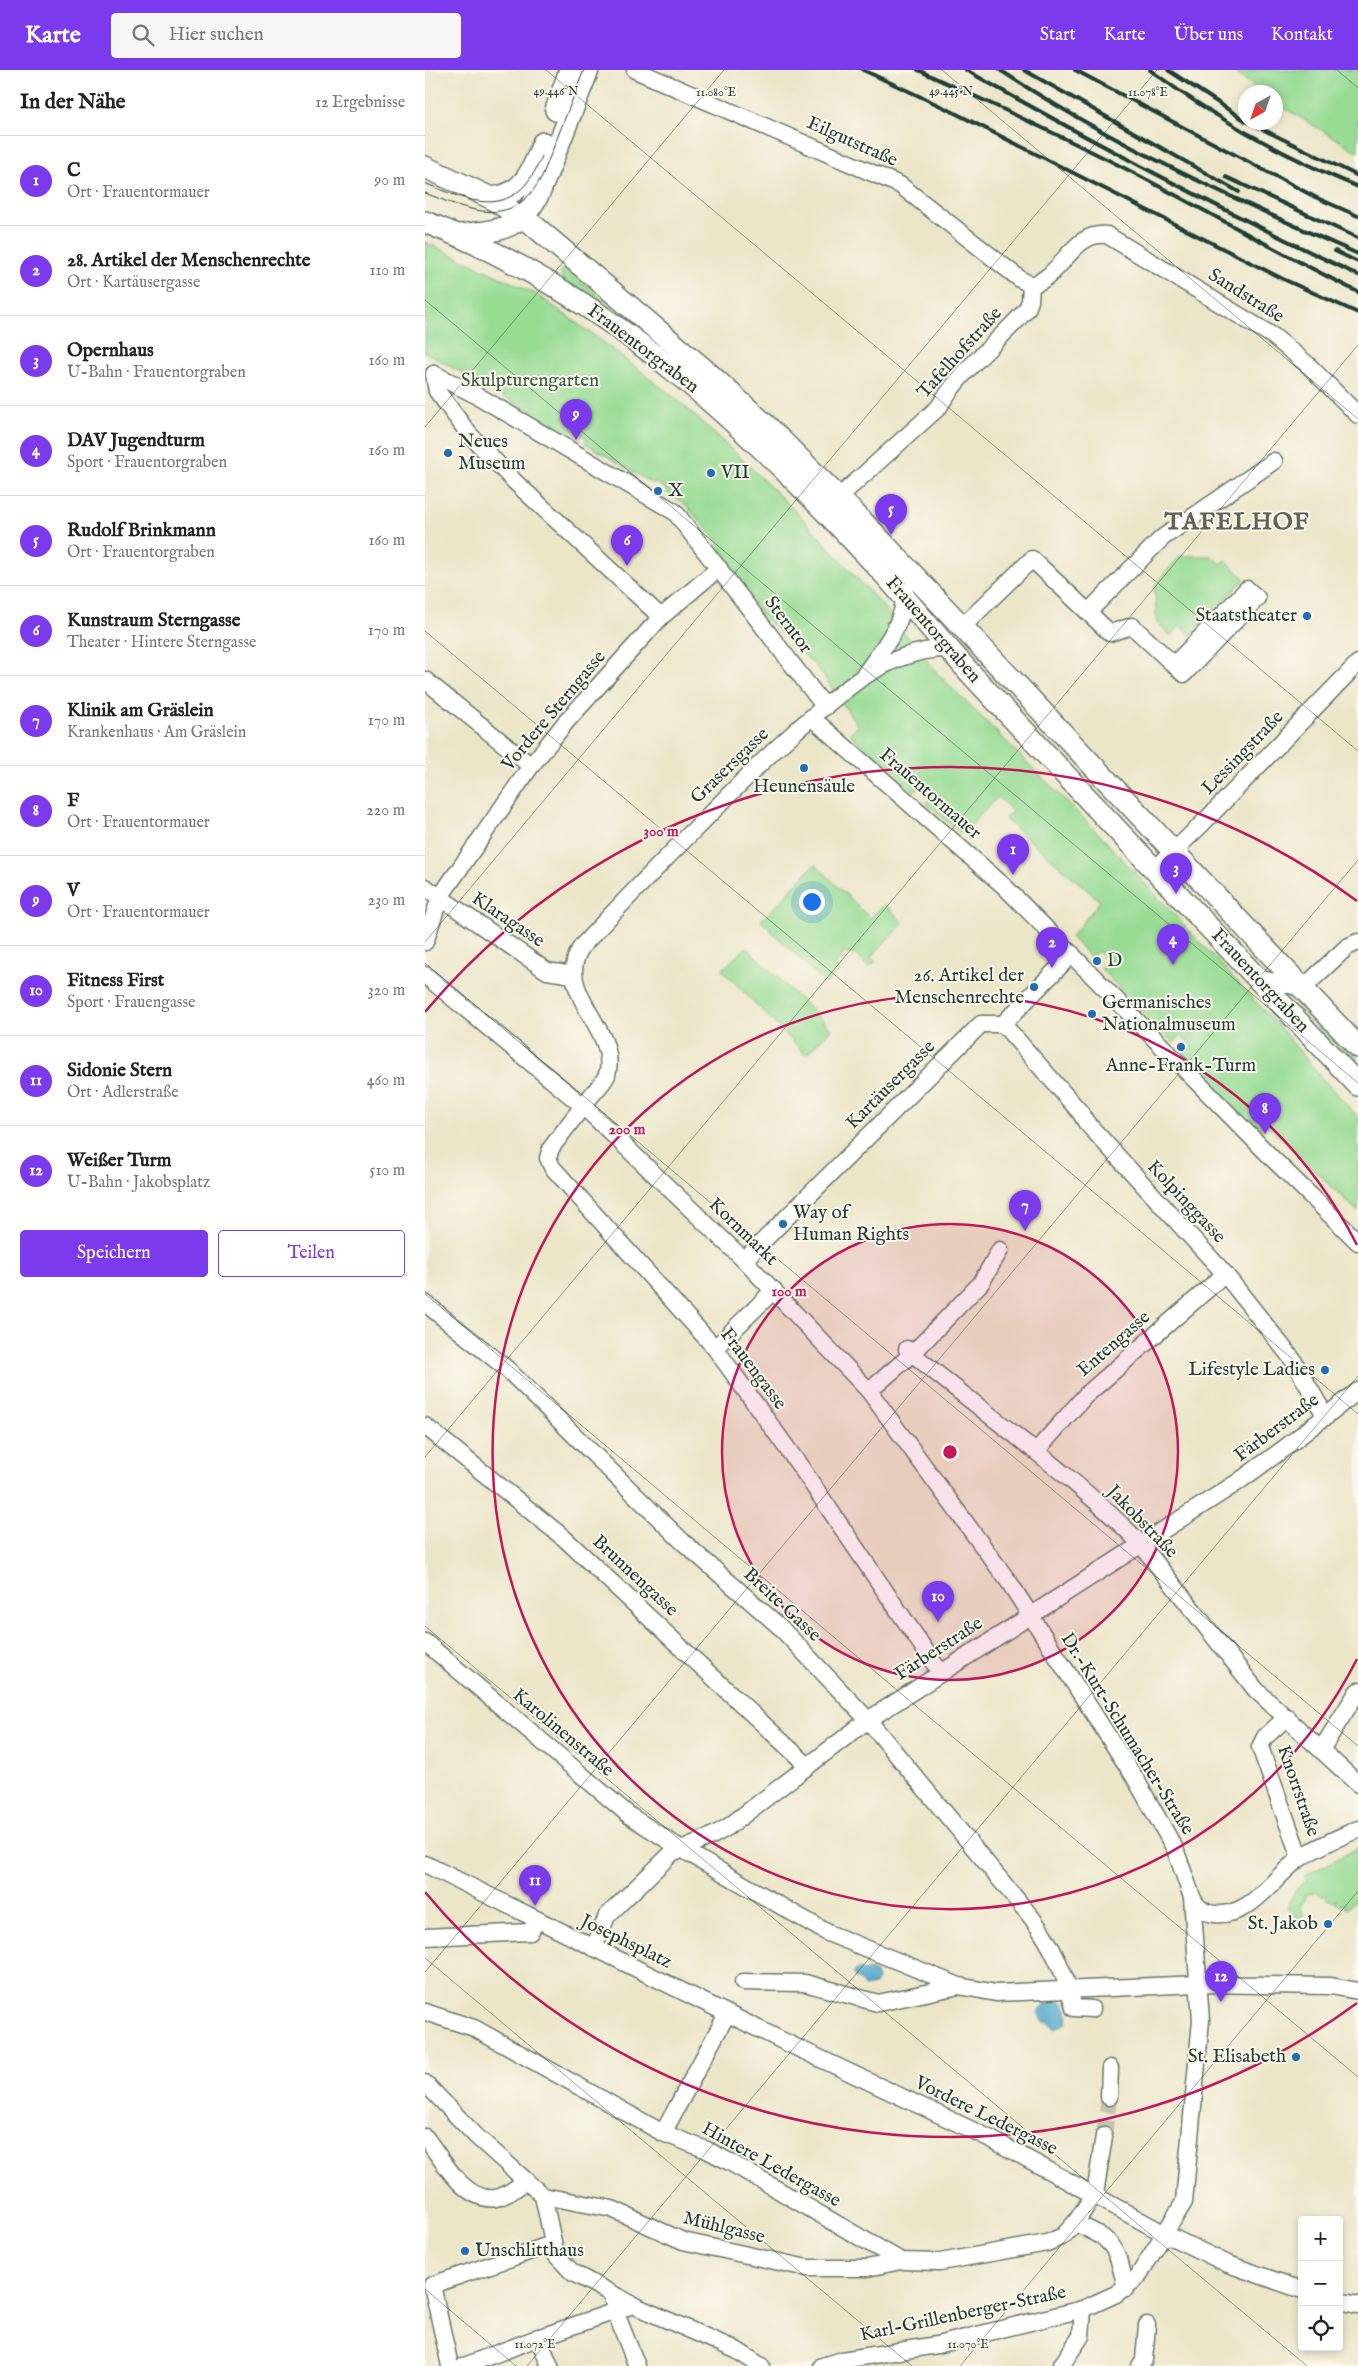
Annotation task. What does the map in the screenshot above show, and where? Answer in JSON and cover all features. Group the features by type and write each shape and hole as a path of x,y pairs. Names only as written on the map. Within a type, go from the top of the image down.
{"main road":[{"path":"491,198 514,192 530,174 570,70"},
{"path":"458,235 503,230 522,218 533,205 588,70"},
{"name":"Frauentorgraben","path":"425,167 491,198 522,218 576,260 730,392 839,497 1358,1047"},
{"name":"Frauentorgraben","path":"425,222 458,235 556,286 635,340 717,407 814,501 905,598 948,649 1358,1085"},
{"path":"556,286 550,270 553,262 561,258 576,260"}],"street":[{"name":"Eilgutstraße","path":"635,70 900,185 1020,279 1031,285"},
{"name":"Sandstraße","path":"1031,285 1047,278 1080,242 1098,234 1117,239 1273,336 1307,364 1358,415"},
{"name":"Tafelhofstraße","path":"839,497 939,407 946,394 1027,309 1030,301 1031,285"},
{"path":"661,617 515,482 469,434 437,391 435,374 478,396 675,512 719,568"},
{"path":"1087,612 1162,538 1274,461"},
{"path":"962,627 1032,559 1110,633 1132,626 1174,665 1184,674 1257,598 1247,589 1174,665"},
{"name":"Grasersgasse","path":"861,679 894,631 905,598 905,567"},
{"name":"Vordere Sterngasse","path":"425,942 440,897 531,766 565,723 661,617 719,568"},
{"name":"Sterntor","path":"719,568 825,707"},
{"name":"Grasersgasse","path":"573,975 574,957 615,910 735,788 812,718 861,679 913,654 928,649 948,649"},
{"name":"Lessingstraße","path":"1155,869 1358,663"},
{"path":"425,680 531,766"},
{"name":"Frauentormauer","path":"812,718 1005,887 1272,1158 1358,1242"},
{"name":"Klaragasse","path":"425,887 547,971 573,975"},
{"path":"1257,978 1303,988 1343,951 1358,942"},
{"path":"1003,1024 1072,954"},
{"name":"Kornmarkt","path":"425,975 583,1106 744,1260 869,1391"},
{"path":"573,975 607,1054 607,1076 583,1106"},
{"name":"Kartäusergasse","path":"744,1260 981,1024 1003,1024"},
{"name":"Kolpinggasse","path":"1003,1024 1074,1105 1086,1122 1225,1274 1293,1360 1326,1417"},
{"name":"Frauengasse","path":"583,1106 551,1148 548,1158 552,1166 715,1348 802,1469 940,1672"},
{"path":"869,1391 981,1283 1000,1250"},
{"name":"Entengasse","path":"1037,1450 1085,1396 1225,1274"},
{"path":"715,1348 774,1290"},
{"name":"Breite Gasse","path":"425,1303 506,1368 683,1542 779,1626 867,1720 1032,1918 1049,1942 1067,1984 1074,2008 1092,2009"},
{"name":"Jakobstraße","path":"909,1351 1037,1450 1119,1522 1140,1543 1256,1690 1358,1784"},
{"name":"Dr.-Kurt-Schumacher-Straße","path":"869,1391 1004,1574 1135,1778 1175,1849 1192,1897 1199,1984 1200,2029 1184,2202 1165,2234"},
{"name":"Färberstraße","path":"594,1948 607,1916 671,1853 699,1842 728,1827 867,1720 1140,1543 1238,1482 1358,1391"},
{"name":"Brunnengasse","path":"425,1426 564,1538 808,1766"},
{"name":"Karolinenstraße","path":"425,1642 630,1816 680,1848 828,1933 959,1986"},
{"path":"1321,1750 1358,1691"},
{"name":"Knorrstraße","path":"1287,1717 1265,1737 1260,1747 1300,1858"},
{"path":"1192,1897 1197,1906 1206,1912 1221,1914 1236,1912 1250,1904 1300,1858 1358,1829"},
{"name":"Josephsplatz","path":"425,1864 785,2042"},
{"path":"425,1936 446,1937 530,1932 537,1920"},
{"path":"743,1982 805,1983 879,2003 959,1986 995,1993 1067,1984 1331,1986 1358,1991"},
{"name":"Hintere Ledergasse","path":"425,2012 474,2028 663,2133 721,2158 901,2261 940,2262 1047,2243 1063,2236 1075,2223 1095,2194"},
{"path":"663,2133 727,2014"},
{"name":"Vordere Ledergasse","path":"785,2042 991,2139 1095,2194 1165,2234 1228,2264 1298,2289"},
{"path":"1109,2097 1110,2068"},
{"path":"425,2083 476,2136 543,2196 551,2248 573,2272 633,2305 737,2350 761,2366"},
{"path":"1095,2194 1104,2136"},
{"path":"425,2137 463,2187 472,2195 496,2198 526,2181"},
{"name":"Mühlgasse","path":"543,2196 612,2209 683,2241 807,2268 867,2268 901,2261"},
{"path":"1075,2223 1103,2236 1113,2246 1118,2255 1126,2288"},
{"name":"Karl-Grillenberger-Straße","path":"822,2366 842,2360 937,2345 1083,2309 1105,2300 1126,2288 1145,2267 1165,2234"},
{"path":"450,2366 432,2285 551,2248"},
{"path":"1343,2302 1358,2305"},
{"path":"464,2366 533,2336 614,2306 633,2305"},
{"path":"614,2306 637,2366"},
{"name":"Karl-Grillenberger-Straße","path":"1061,2366 1081,2336 1083,2309"},
{"path":"1140,2366 1144,2360 1147,2326"},
{"path":"533,2336 551,2366"}],"green space":[{"path":"1231,70 1358,70 1358,152 1283,107 1283,85 1251,85"},
{"name":"Skulpturengarten","path":"425,242 536,294 599,339 680,402 801,517 880,603 937,673 1099,834 1283,1031 1319,1075 1358,1117 1358,1212 1265,1123 1257,1131 1183,1055 1192,1046 1181,1036 1173,1043 1101,969 1108,961 1098,951 1091,958 1071,937 1100,901 1005,819 1012,811 998,797 962,834 926,803 933,795 922,784 914,792 868,754 850,733 858,726 820,671 790,640 762,616 716,540 684,503 667,493 667,490 655,482 653,484 585,443 587,438 572,430 569,434 425,352"},
{"path":"564,269 611,305 618,304 756,424 563,280 560,271"},
{"path":"1180,556 1211,556 1221,564 1225,560 1245,579 1190,635 1180,626 1171,636 1156,621 1155,585"},
{"path":"815,864 870,918 885,904 903,923 871,957 875,962 869,968 856,955 844,953 836,964 838,971 826,984 761,921"},
{"path":"746,947 831,1029 806,1055 722,970"},
{"path":"1287,993 1299,994 1358,1057 1358,1064 1317,1028 1286,995"},
{"path":"1358,1848 1357,1903 1353,1901 1348,1909 1344,1907 1346,1904 1344,1903 1342,1906 1335,1903 1336,1899 1333,1902 1326,1898 1327,1895 1325,1894 1323,1897 1315,1890 1314,1893 1304,1895 1305,1898 1302,1904 1299,1904 1304,1914 1301,1920 1287,1909 1294,1892 1306,1881 1305,1876"}],"water":[{"path":"859,1968 863,1971 871,1970 876,1973 878,1979 875,1985 865,1987 859,1979 855,1978 853,1972"},
{"path":"1057,1999 1065,2006 1068,2019 1067,2023 1054,2029 1048,2022 1043,2022 1038,2012 1045,2004"}],"tunnel":[{"path":"1104,2136 1109,2097"}],"tram line":[{"path":"425,193 459,206 491,212 505,210 519,204 532,192 543,174 584,70"},
{"path":"425,183 461,197 493,202 507,198 520,190 532,176 542,156"}],"railway":[{"path":"863,70 947,109 1283,279 1358,313"},
{"path":"918,70 1104,158 1358,292"},
{"path":"966,70 1160,176 1358,275"},
{"path":"1000,70 1086,122 1175,170 1358,254"},
{"path":"1024,70 1239,192"},
{"path":"1075,70 1315,197 1358,216"},
{"path":"1150,70 1174,88 1250,135 1358,187"},
{"path":"1168,70 1238,116"},
{"path":"1264,130 1358,176"},
{"path":"1226,177 1358,238"},
{"path":"1335,251 1358,262"}],"place":[{"name":"V","path":"576,440"},
{"name":"Neues Museum","path":"448,453"},
{"name":"VII","path":"711,473"},
{"name":"X","path":"658,491"},
{"name":"Rudolf Brinkmann","path":"891,535"},
{"name":"Kunstraum Sterngasse","path":"627,566"},
{"name":"Staatstheater","path":"1307,616"},
{"name":"Heunensäule","path":"804,768"},
{"name":"C","path":"1013,875"},
{"name":"Opernhaus","path":"1176,894"},
{"name":"D","path":"1097,961"},
{"name":"DAV Jugendturm","path":"1173,965"},
{"name":"28. Artikel der Menschenrechte","path":"1052,968"},
{"name":"26. Artikel der Menschenrechte","path":"1034,987"},
{"name":"Germanisches Nationalmuseum","path":"1092,1014"},
{"name":"Anne-Frank-Turm","path":"1181,1047"},
{"name":"F","path":"1265,1134"},
{"name":"Way of Human Rights","path":"783,1224"},
{"name":"Klinik am Gräslein","path":"1025,1231"},
{"name":"Lifestyle Ladies","path":"1325,1370"},
{"name":"Fitness First","path":"938,1622"},
{"name":"Sidonie Stern","path":"535,1906"},
{"name":"St. Jakob","path":"1328,1924"},
{"name":"Weißer Turm","path":"1221,2002"},
{"name":"St. Elisabeth","path":"1296,2057"},
{"name":"Unschlitthaus","path":"465,2251"}],"district":[{"name":"TAFELHOF","path":"1237,522"}]}
